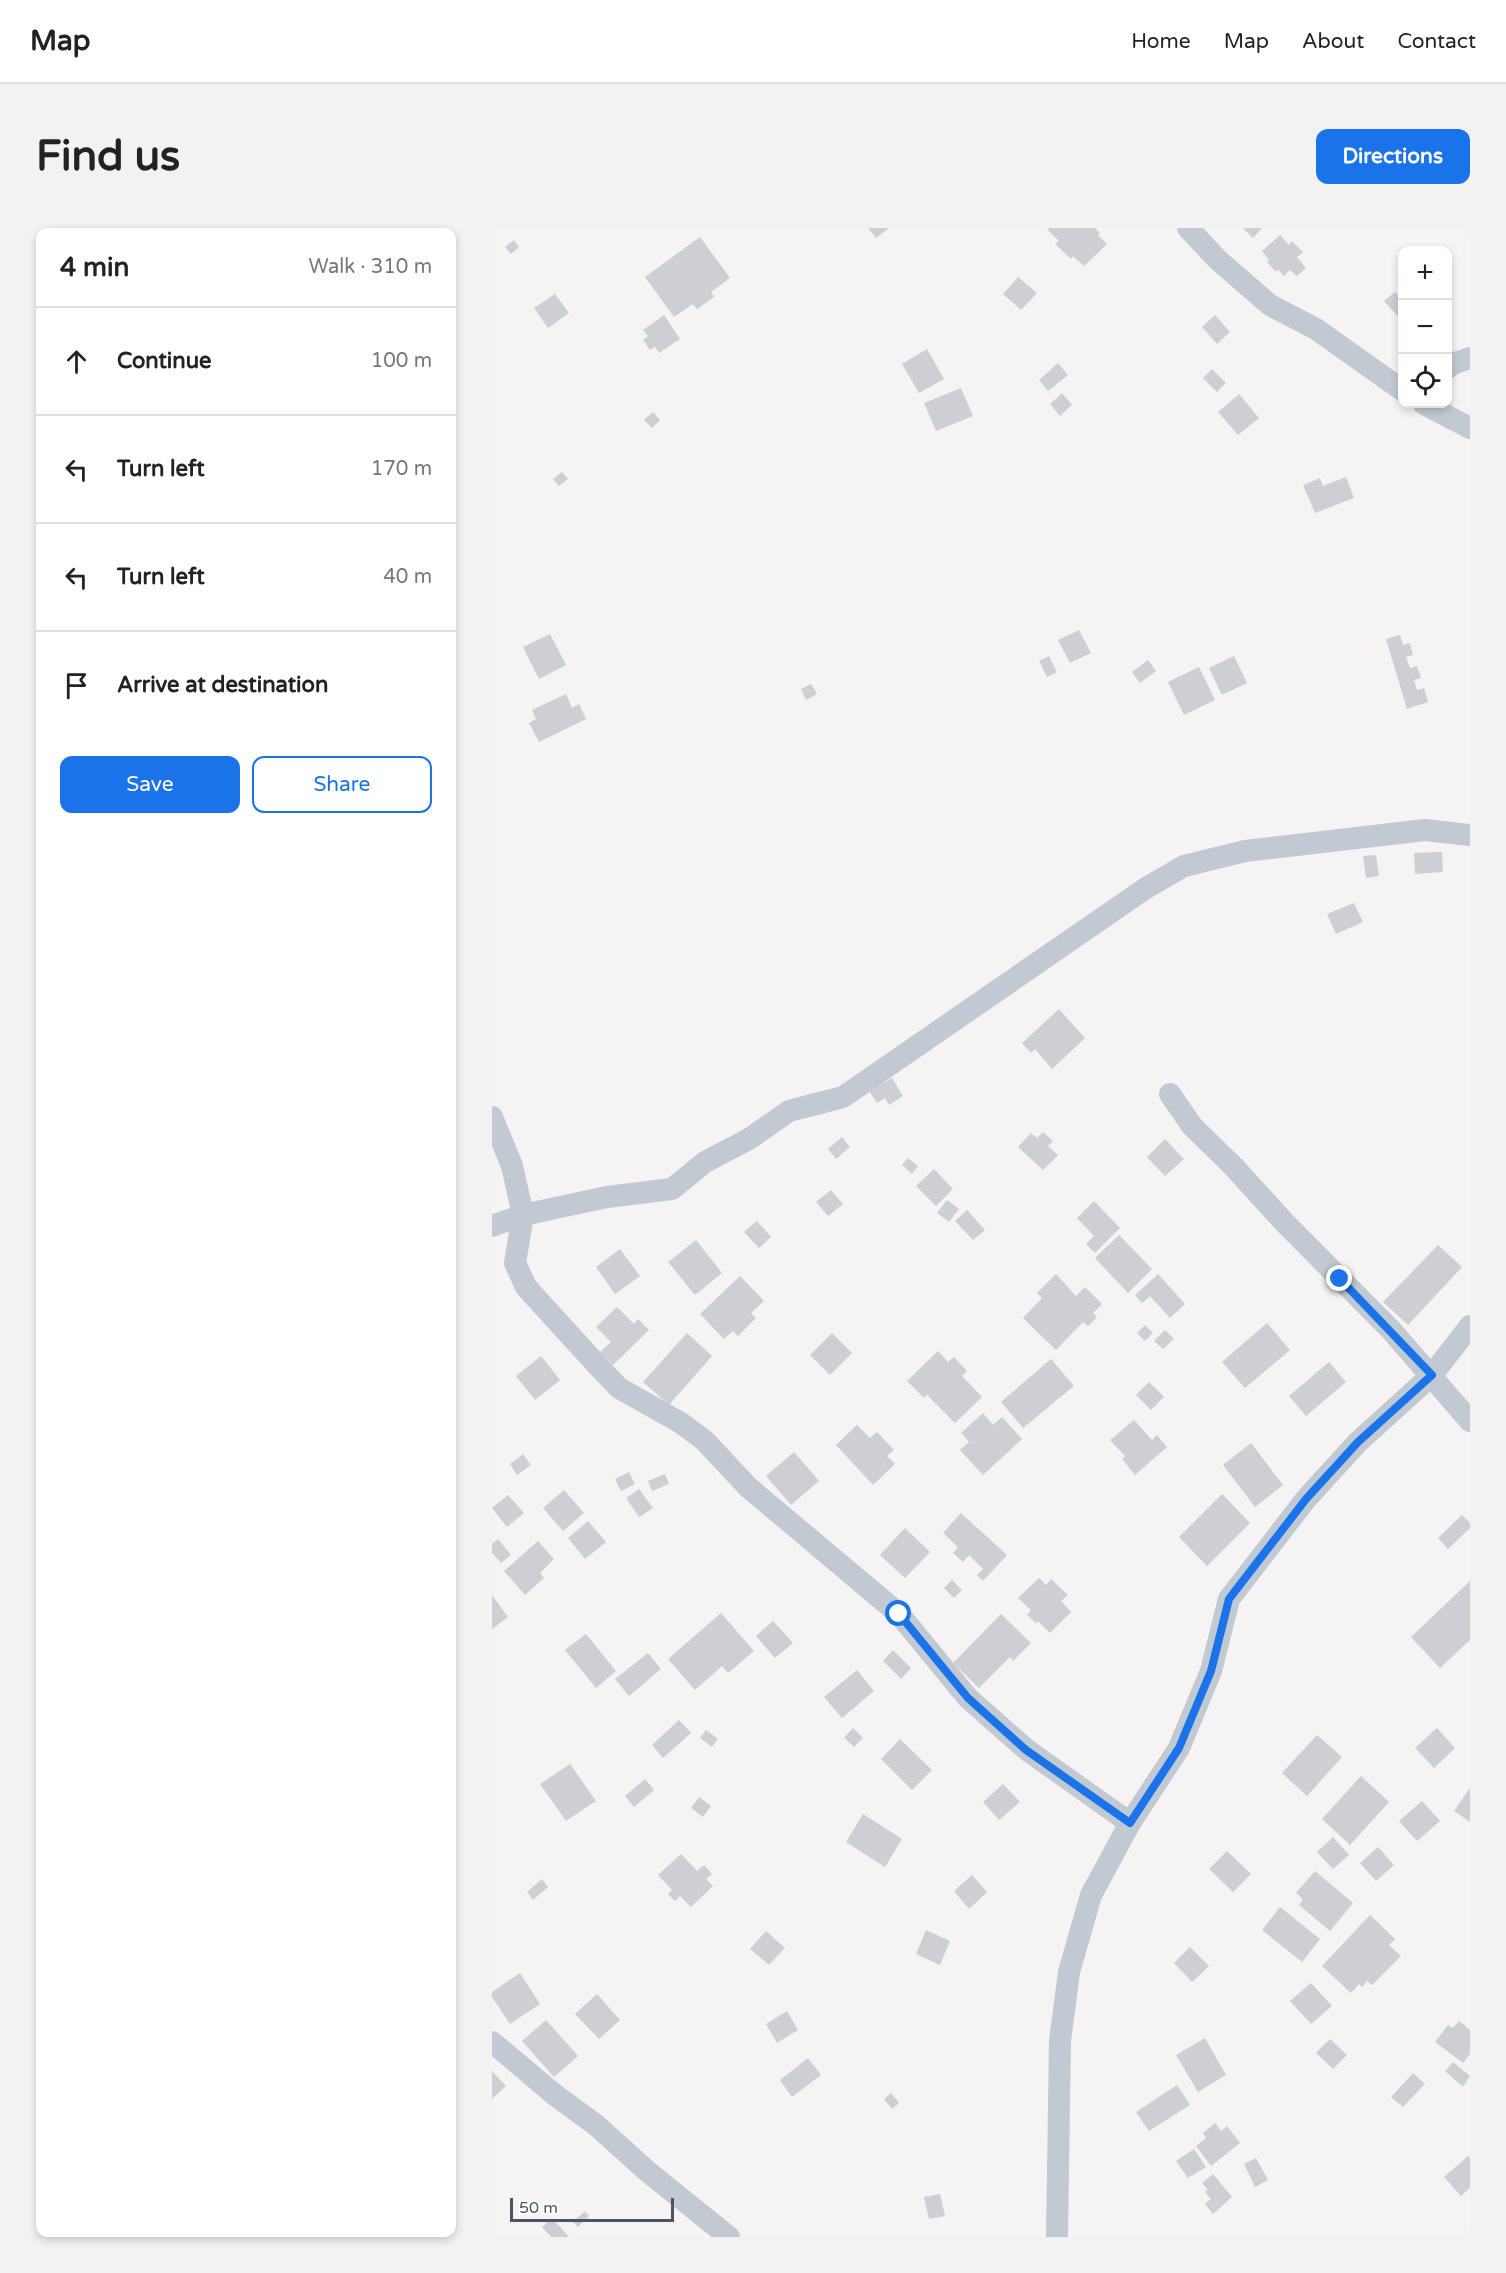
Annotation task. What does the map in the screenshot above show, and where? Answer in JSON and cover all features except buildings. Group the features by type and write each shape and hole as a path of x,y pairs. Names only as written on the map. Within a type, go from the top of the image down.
{"street":[{"path":"1188,228 1218,260 1270,305 1316,329 1398,387"},
{"path":"1452,364 1470,358"},
{"path":"1432,408 1470,428"},
{"path":"492,1226 523,1215 607,1197 672,1189 705,1162 749,1139 789,1111 843,1097 1146,888 1184,866 1245,850 1308,842 1371,838 1425,830 1470,835"},
{"path":"1170,1094 1192,1126 1391,1330 1470,1421"},
{"path":"492,1117 512,1166 523,1215 515,1263 526,1287 619,1388 681,1423 704,1440 748,1487 899,1614 968,1698 1026,1750 1130,1823"},
{"path":"1057,2237 1060,2041 1070,1972 1091,1895 1130,1823 1179,1748 1211,1671 1229,1599 1306,1499 1358,1442 1432,1375 1470,1326"},
{"path":"492,2042 555,2095 597,2126 647,2171 729,2237"}],"route":[{"path":"899,1614 968,1698 1026,1750 1130,1823 1179,1748 1211,1671 1229,1599 1306,1499 1358,1442 1432,1375 1340,1279"}]}
